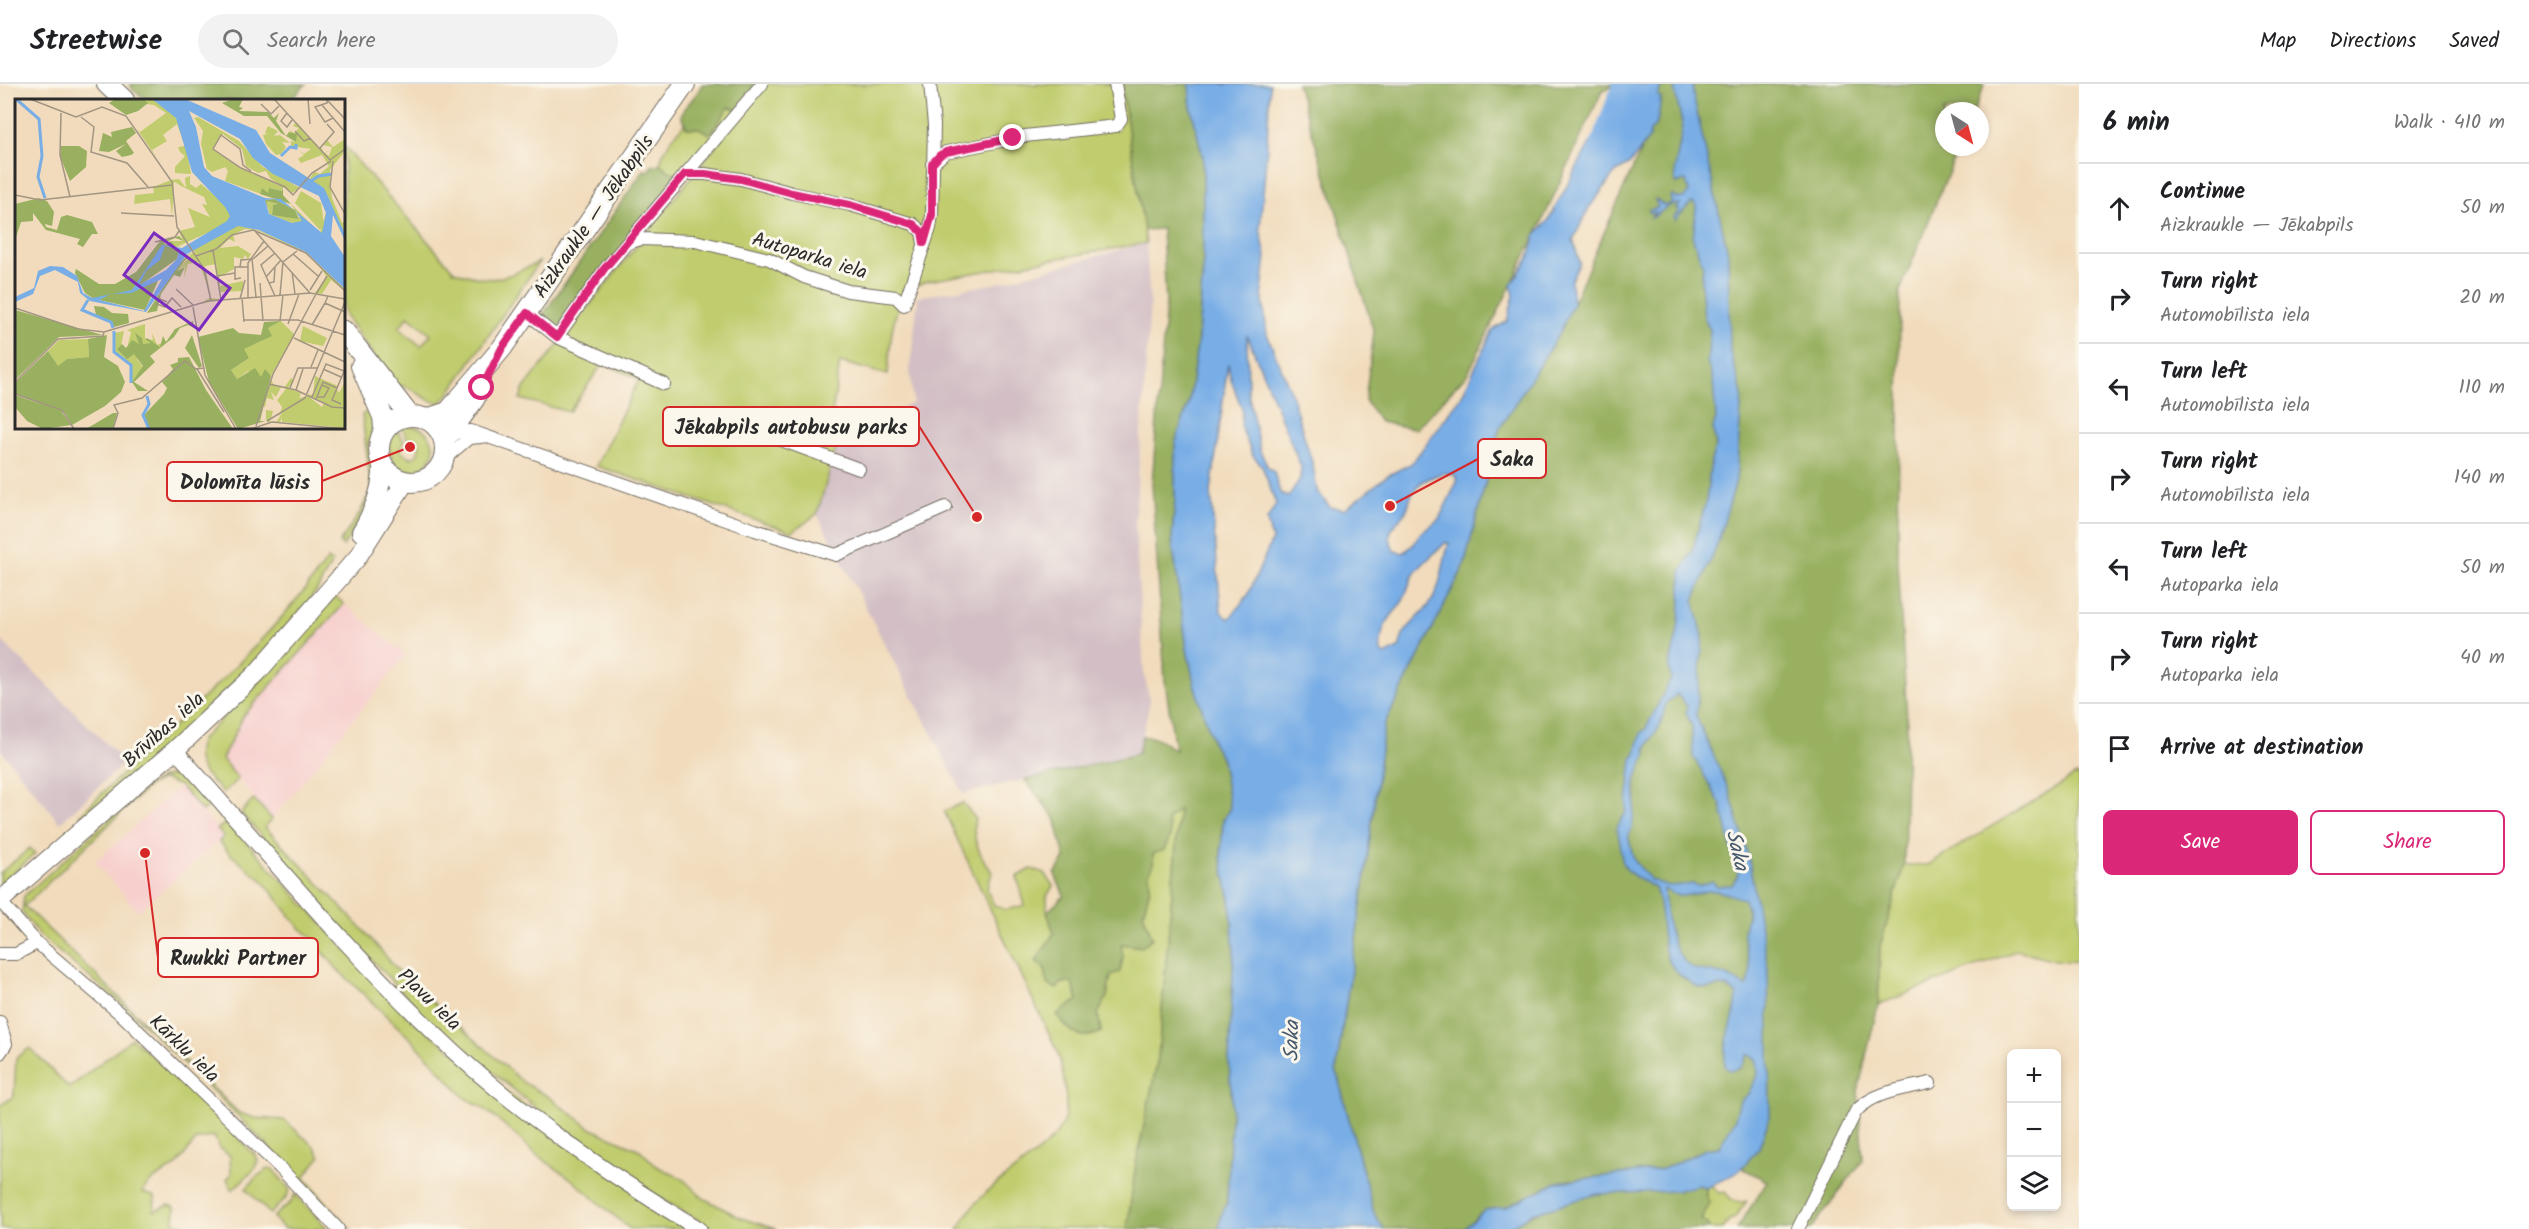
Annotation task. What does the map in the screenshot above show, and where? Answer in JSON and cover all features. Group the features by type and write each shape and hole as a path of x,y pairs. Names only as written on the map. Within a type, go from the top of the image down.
{"main road":[{"path":"107,84 123,99"},
{"name":"Aizkraukle — Jēkabpils","path":"418,417 447,412 502,348 685,84"},
{"path":"347,335 418,417 435,424 443,446 432,475 424,480 405,482 388,473 382,465 378,447 384,429 383,417 347,335"},
{"name":"Aizkraukle — Jēkabpils","path":"443,446 491,373 502,348"},
{"path":"384,429 391,422 418,417"},
{"name":"Brīvības iela","path":"340,574 371,514 383,478 382,465"},
{"name":"Brīvības iela","path":"0,901 175,750 256,674 294,633 340,574 357,558 405,482"}],"street":[{"path":"557,337 604,269 762,84"},
{"name":"Autoparka iela","path":"628,243 641,239 695,241 769,260 804,278 848,291 896,297 904,305 932,215 934,125 930,84"},
{"path":"932,164 946,152 1017,137 1116,126 1121,119 1115,84"},
{"path":"685,174 741,179 783,191 850,205 913,224 922,232 924,243"},
{"path":"527,313 557,337 664,384"},
{"path":"746,427 860,469"},
{"path":"443,446 482,436 755,530 836,555 946,507"},
{"name":"Pļavu iela","path":"175,750 372,970 433,1033 543,1125 628,1186 699,1229"},
{"name":"Kārklu iela","path":"0,901 36,943 124,1017 280,1168 338,1229"},
{"path":"0,954 16,954 36,943"},
{"path":"0,1023 6,1044 0,1053"},
{"path":"1798,1229 1856,1111 1865,1101 1882,1094 1930,1083"}],"shaded area":[{"path":"1146,243 1150,305 1135,520 1144,674 1150,702 1138,754 963,794 817,514 840,435 913,403 910,371 918,297 993,284"},
{"path":"344,604 406,655 272,819 222,759 244,715"},
{"path":"0,639 125,762 60,823 0,749"},
{"path":"180,786 224,837 138,911 95,862"}],"green space":[{"path":"130,84 306,84 292,99 146,99 133,90"},
{"path":"702,84 757,84 737,110 729,107 710,134 699,128 687,128 681,116"},
{"path":"765,84 1121,84 1146,243 928,281 906,289 894,320 888,375 840,362 832,414 840,435 817,514 792,532 596,466 639,379 603,363 569,412 520,399 524,388"},
{"path":"1121,84 1189,84 1191,107 1203,158 1203,268 1198,339 1189,402 1175,444 1172,540 1187,649 1195,687 1214,745 1222,759 1230,809 1223,820 1221,857 1230,899 1234,951 1229,1061 1232,1103 1227,1203 1220,1218 1219,1229 1127,1229 1136,1164 1158,1058 1179,810 1168,819 1170,837 1164,850 1153,854 1153,865 1149,873 1150,888 1143,913 1152,938 1142,947 1121,944 1123,957 1120,972 1111,975 1107,996 1098,1014 1101,1032 1087,1036 1081,1035 1066,1026 1057,1015 1078,1000 1072,982 1061,983 1057,989 1047,984 1045,969 1036,961 1054,933 1047,912 1064,896 1055,874 1065,858 1055,818 1025,780 1138,754 1142,736 1156,738 1175,750 1165,681 1152,484 1166,302 1162,229 1144,230"},
{"path":"1297,84 1615,84 1602,91 1541,224 1468,373 1416,429 1380,422 1365,400 1374,332"},
{"path":"1657,84 1985,84 1978,102 1935,102 1935,156 1955,156 1900,291 1898,561 1907,721 1904,865 1880,946 1878,1005 1858,1091 1863,1160 1811,1229 1737,1229 1767,1181 1706,1149 1663,1169 1557,1182 1506,1207 1485,1210 1464,1229 1384,1229 1374,1214 1336,1070 1365,878 1384,725 1464,566 1499,429 1559,334 1645,141"},
{"path":"729,106 737,110 681,175 669,171 660,164 669,143 684,125 687,128 699,128"},
{"path":"345,147 454,271 488,279 515,273 539,262 448,395 440,403 428,400 408,388 395,386 345,315","holes":["408,316 431,334 421,346 399,328"]},
{"path":"660,164 669,171 681,175 557,330 542,316 644,170 648,171 652,166"},
{"path":"375,406 375,424 368,445 375,478 371,490 362,415"},
{"path":"410,426 426,433 434,449 432,456 424,466 407,470 395,465 388,447 392,435 397,430 404,441 400,448 402,453 412,458 418,454 419,444 413,439 408,439 402,428"},
{"path":"371,491 361,519 343,546 339,543 358,516"},
{"path":"328,559 332,562 317,590 236,681 156,757 86,815 80,815 272,629"},
{"path":"335,596 344,604 244,715 222,759 238,779 223,793 202,770 199,763 198,749 201,740 287,653"},
{"path":"174,775 186,778 211,803 202,811 180,786 163,779 150,785 24,906 239,1113 255,1118 284,1120 315,1147 320,1157 304,1177 350,1229 346,1229 316,1194 130,1011 39,935 22,912 24,896 145,787 163,777"},
{"path":"2076,775 2079,779 2079,962 2054,960 2018,950 1878,1005 1880,946 1904,865 1928,865"},
{"path":"254,799 272,819 265,827 364,931 400,973 524,1083 549,1097 592,1129 640,1150 656,1166 683,1179 703,1198 741,1218 776,1229 714,1229 658,1197 552,1121 430,1021 347,934 241,813"},
{"path":"963,803 975,818 974,832 978,846 992,872 987,890 994,905 1006,910 1025,905 1017,877 1031,869 1045,873 1053,886 1047,896 1047,912 1054,933 1045,969 1061,983 1072,982 1078,1000 1057,1015 1076,1034 1087,1036 1101,1032 1098,1014 1107,996 1111,975 1123,957 1120,944 1152,938 1143,913 1150,888 1149,873 1153,865 1153,854 1164,850 1170,837 1168,819 1179,809 1158,1058 1136,1164 1127,1229 958,1229 982,1197 1048,1143 1062,1125 1066,1108 1064,1079 1058,1053 944,811"},
{"path":"228,822 407,1016 688,1229 630,1229 571,1179 538,1156 502,1123 465,1098 415,1043 338,970 309,935 299,927 264,882 230,854 219,841 224,837 217,829"},
{"path":"30,848 35,854 0,884 0,873"},
{"path":"132,1038 208,1106 255,1155 258,1160 254,1170 232,1190 227,1179 231,1175 230,1156 219,1148 214,1136 196,1140 176,1166 150,1182 142,1192 155,1197 154,1211 169,1205 175,1207 174,1223 185,1224 187,1227 185,1229 0,1229 0,1106 14,1096 16,1058 30,1048 69,1088"},
{"path":"268,1169 273,1169 290,1190 286,1198 270,1214 246,1189 255,1178"},
{"path":"1699,1185 1706,1188 1706,1197 1710,1203 1701,1220 1707,1224 1709,1229 1507,1229 1551,1207 1586,1196"},
{"path":"1711,1185 1719,1193 1725,1192 1734,1201 1747,1201 1734,1219 1730,1219 1723,1229 1709,1229 1707,1224 1701,1221 1709,1203 1706,1188"},
{"path":"295,1194 328,1229 284,1229 273,1217 291,1202"}],"water":[{"path":"1189,84 1270,84 1260,228 1266,256 1262,292 1267,334 1289,387 1313,465 1317,491 1330,507 1345,509 1387,476 1412,463 1461,397 1493,330 1507,321 1514,295 1511,285 1529,258 1536,234 1548,221 1590,143 1602,138 1617,124 1626,84 1662,84 1658,96 1661,98 1658,120 1650,131 1649,138 1630,164 1615,173 1589,208 1573,240 1580,263 1571,280 1573,304 1559,334 1499,429 1464,566 1384,725 1365,878 1336,1070 1374,1214 1384,1229 1219,1229 1220,1218 1227,1203 1232,1103 1229,1061 1234,951 1230,899 1221,857 1223,820 1230,808 1222,759 1214,745 1195,687 1187,649 1172,540 1175,444 1189,402 1198,339 1203,268 1203,158 1191,107","holes":["1247,335 1301,467 1300,479 1288,497 1280,493 1274,472 1268,467 1260,451 1248,392","1228,363 1231,380 1242,409 1241,427 1253,456 1262,466 1276,504 1267,520 1272,540 1248,595 1229,619 1221,612 1211,492","1445,473 1455,475 1457,482 1439,519 1419,535 1414,544 1403,553 1394,551 1390,539 1391,531 1406,512 1415,488 1431,477","1445,543 1449,543 1433,598 1403,635 1400,647 1385,655 1381,652 1383,630 1402,602 1411,579 1424,562"]},
{"path":"1673,84 1693,84 1693,94 1728,254 1730,352 1742,394 1736,480 1718,543 1694,600 1703,637 1696,716 1730,793 1749,860 1768,968 1770,1116 1759,1148 1738,1172 1706,1188 1699,1185 1676,1191 1597,1194 1533,1213 1507,1229 1464,1229 1485,1210 1506,1207 1557,1182 1663,1169 1706,1149 1719,1147 1734,1121 1740,1101 1748,1094 1758,1074 1757,1061 1748,1054 1740,1068 1730,1071 1725,1066 1726,1047 1737,995 1723,986 1705,988 1696,986 1676,971 1665,950 1659,900 1655,888 1626,869 1616,829 1626,812 1632,758 1635,756 1641,732 1645,730 1671,679 1669,668 1681,604 1681,572 1692,552 1706,501 1711,461 1716,445 1713,428 1716,419 1713,380 1707,362 1710,330 1704,317 1701,283 1703,266 1693,239 1696,207 1694,203 1691,203 1675,220 1674,217 1679,211 1676,208 1680,204 1667,207 1650,219 1656,212 1650,213 1649,210 1658,208 1655,199 1663,205 1669,205 1672,201 1670,198 1674,195 1675,198 1683,198 1689,192 1686,181 1675,183 1675,168 1683,127","holes":["1677,694 1687,706 1686,712 1692,727 1693,756 1721,805 1738,875 1732,885 1717,886 1712,881 1699,886 1693,884 1669,886 1651,880 1634,860 1628,835 1632,828 1636,797 1635,781 1647,753 1646,748 1661,723 1666,704","1664,889 1685,896 1716,891 1744,899 1748,913 1744,938 1750,966 1746,987 1725,975 1693,968 1683,960 1677,951 1670,930"]}],"waterway":[{"name":"Saka","path":"1595,162 1624,84"}],"place":[{"name":"Dolomīta lūsis","path":"410,447"},
{"name":"Saka","path":"1390,506"},
{"name":"Jēkabpils autobusu parks","path":"977,517"},
{"name":"Ruukki Partner","path":"145,853"}],"route":[{"path":"482,388 502,348 527,313 557,337 592,290 604,269 685,174 741,179 850,205 913,224 925,237 924,243 932,215 931,180 932,164 935,159 946,152 1013,138"}]}
